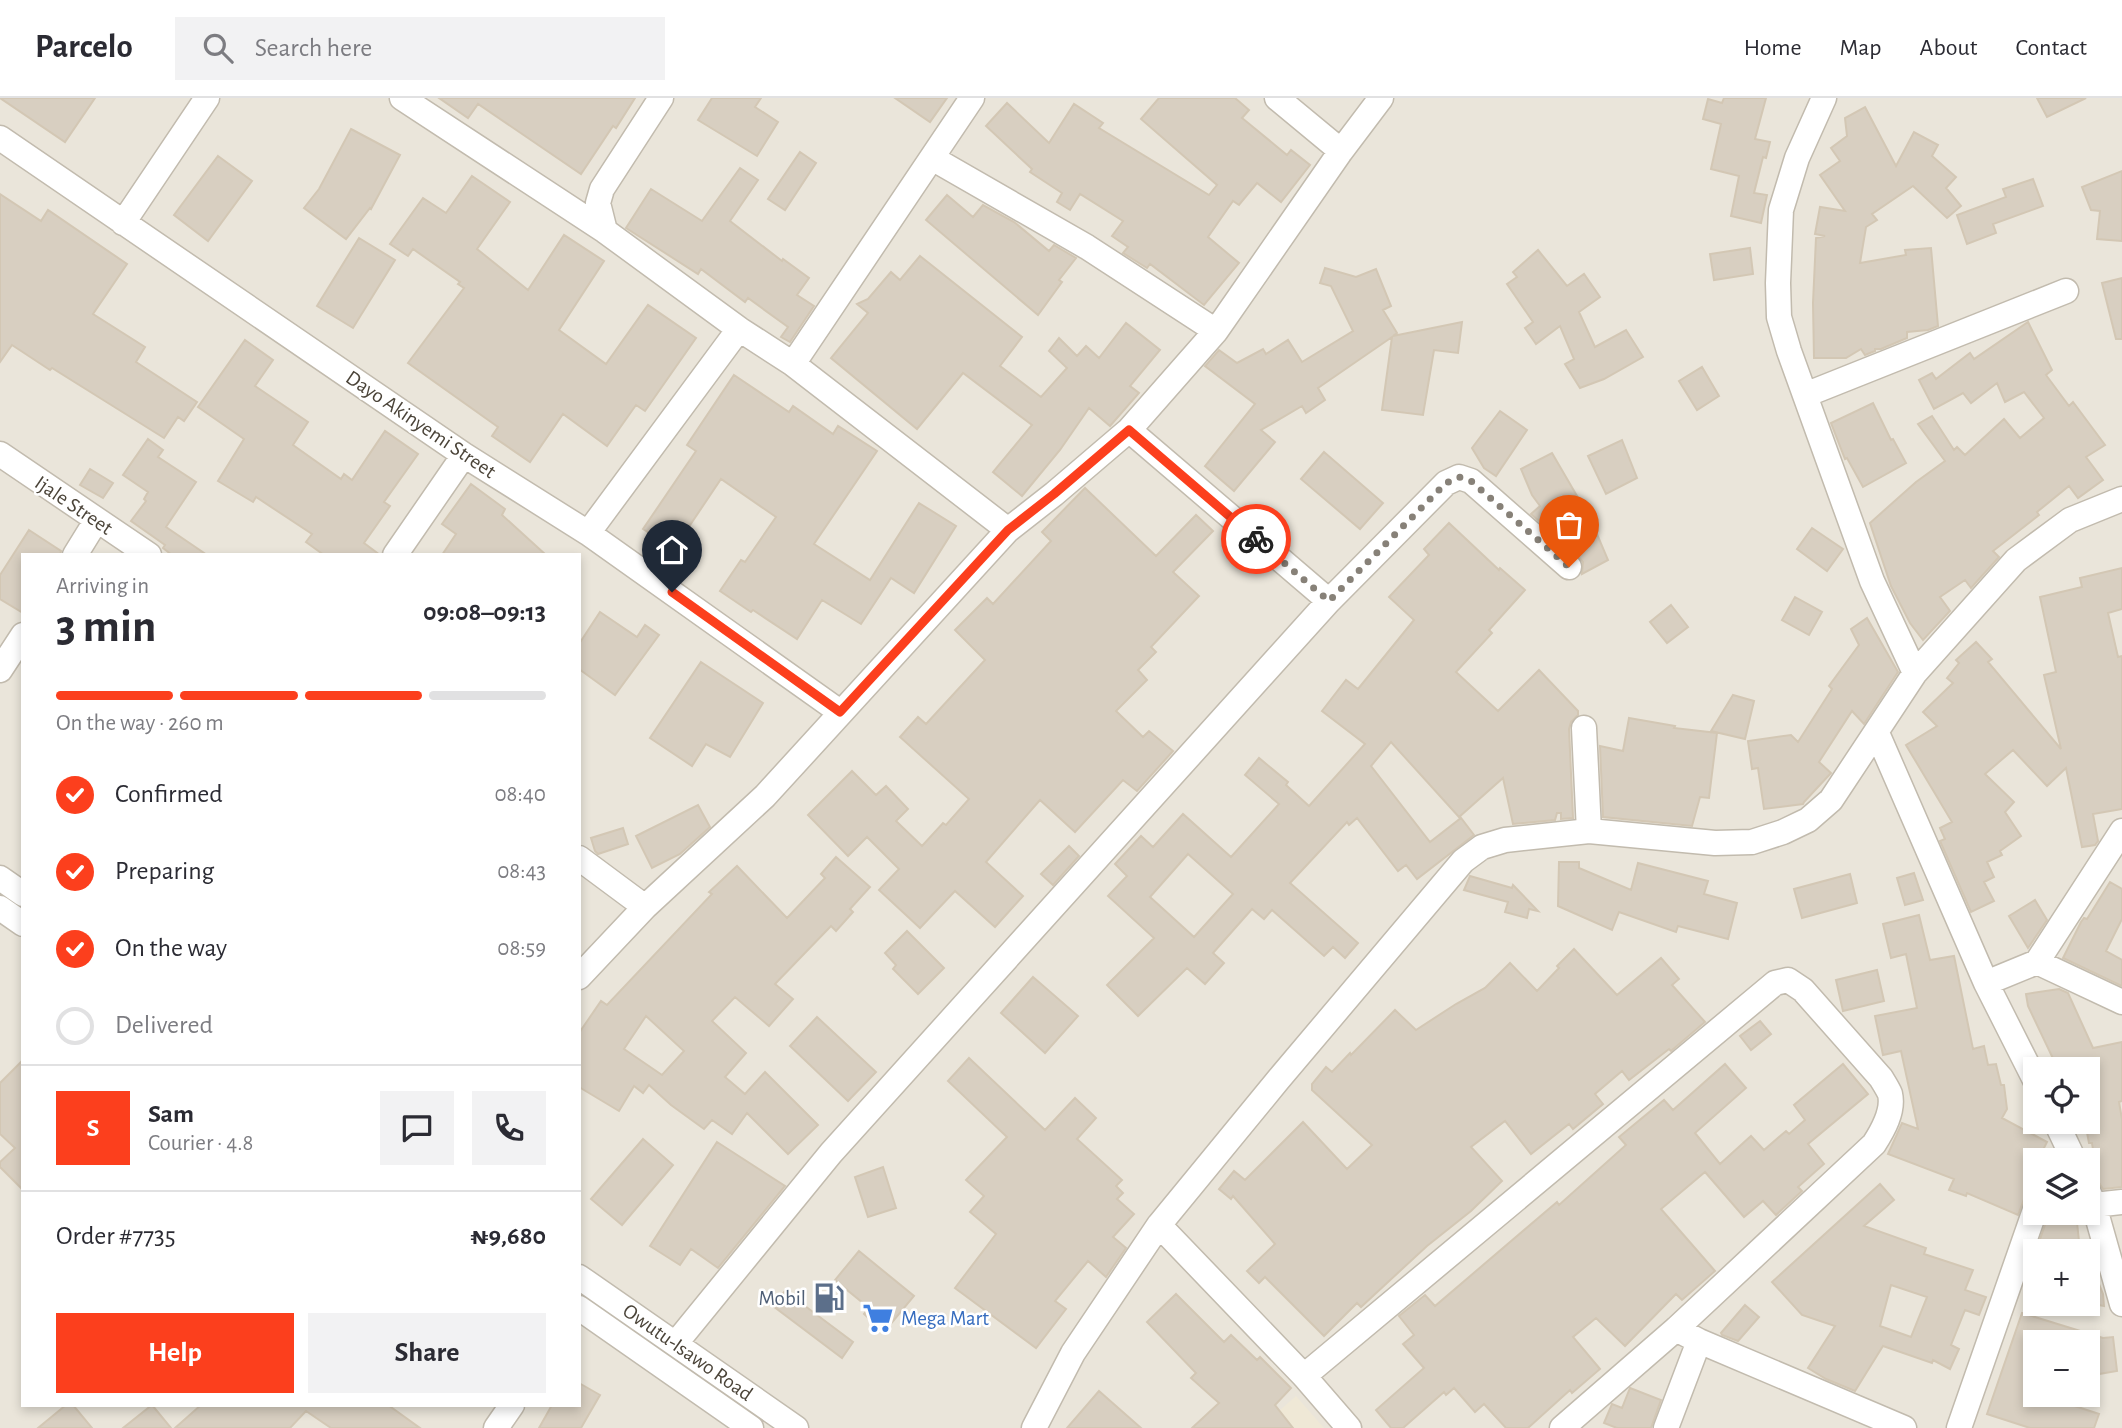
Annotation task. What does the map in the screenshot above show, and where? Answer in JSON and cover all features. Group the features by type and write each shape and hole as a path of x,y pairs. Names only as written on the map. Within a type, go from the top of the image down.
{"street":[{"path":"123,223 207,98"},
{"path":"402,98 605,231 739,329 793,364 1008,530"},
{"path":"605,231 598,203 602,189 661,98"},
{"path":"793,364 972,98"},
{"path":"1277,98 1341,151"},
{"path":"581,975 645,907 765,796 1008,530 1129,430 1216,331 1381,98"},
{"path":"1824,98 1797,158 1782,210 1779,317 1872,582 1915,673"},
{"name":"Dayo Akinyemi Street","path":"0,138 464,455 588,533 840,712"},
{"path":"932,158 1087,247 1216,331"},
{"path":"1805,395 2066,291"},
{"path":"588,533 739,329"},
{"path":"1129,430 1329,601"},
{"name":"Ijale Street","path":"0,454 146,553"},
{"path":"396,553 464,455"},
{"path":"676,1343 831,1153 1329,601 1446,483 1459,477 1471,481 1569,567"},
{"path":"1034,1428 1073,1353 1159,1225 1463,861 1482,847 1505,839 1589,831 1715,843 1752,842 1808,820 1831,800 1915,673 2016,560 2070,520 2122,499"},
{"path":"76,553 96,521"},
{"path":"0,670 21,638"},
{"path":"1584,728 1589,831"},
{"path":"1877,733 1986,983 2023,1057"},
{"path":"1986,983 2037,962 2122,831"},
{"path":"581,859 645,907"},
{"path":"0,878 21,893"},
{"path":"0,908 21,923"},
{"path":"2037,962 2122,1002"},
{"path":"1304,1376 1775,983 1788,980 1803,989 1881,1078 1890,1094 1890,1108 1884,1128 1874,1144 1676,1329 1562,1428"},
{"path":"2100,1199 2122,1202"},
{"path":"1159,1225 1304,1376 1349,1428"},
{"path":"1959,1428 2029,1225"},
{"path":"2099,1225 2122,1304"},
{"name":"Owutu-Isawo Road","path":"581,1278 796,1428"},
{"name":"Owutu-Isawo Road","path":"581,1309 751,1428"},
{"path":"1676,1329 1905,1428"},
{"path":"1667,1428 1699,1340"},
{"path":"496,1428 511,1407"}],"shaded area":[{"path":"0,98 2122,98 2122,1428 0,1428"},
{"path":"1296,1396 1324,1428 1260,1428"}],"building":[{"path":"0,98 95,98 65,142"},
{"path":"439,98 635,98 581,174 478,104 468,118"},
{"path":"712,98 761,98 755,107 778,122 757,156 698,120"},
{"path":"895,98 947,98 930,122"},
{"path":"1159,98 1235,98 1249,110 1242,118 1287,155 1291,150 1310,165 1281,202 1257,183 1239,205 1233,201 1208,237 1239,263 1204,305 1150,264 1147,268 1123,253 1128,247 1112,236 1123,221 1080,194 1070,210 1057,202 1062,193 1030,172 1032,169 986,126 1007,103 1049,143 1074,104 1103,123 1099,128 1209,195 1217,185 1141,119"},
{"path":"1724,98 1766,98 1755,139 1770,142 1766,158 1763,157 1754,193 1767,195 1761,223 1731,216 1739,176 1711,169 1721,124 1703,119 1708,99 1722,103"},
{"path":"2037,98 2086,98 2047,117"},
{"path":"1865,107 1896,166 1914,132 1938,145 1932,156 1956,177 1946,188 1961,206 1947,218 1913,186 1872,214 1877,220 1866,227 1860,263 1906,255 1905,250 1931,248 1938,326 1907,332 1907,338 1865,355 1861,349 1846,358 1814,358 1816,238 1825,236 1815,234 1820,207 1845,211 1820,175 1840,161 1831,148 1847,136 1845,118"},
{"path":"351,129 400,155 371,209 346,239 304,208 319,189"},
{"path":"800,152 816,163 785,210 768,199"},
{"path":"218,156 252,181 208,241 174,215"},
{"path":"740,168 758,180 730,221 809,278 797,295 814,306 790,342 781,337 788,327 748,298 745,302 701,269 698,274 626,228 651,189 702,221"},
{"path":"2122,171 2122,241 2097,239 2100,211 2091,210 2082,187"},
{"path":"472,176 510,202 477,249 528,290 564,235 604,261 559,330 606,364 648,305 696,338 645,411 636,405 607,446 563,414 530,462 492,436 498,427 408,363 464,288 458,284 460,282 413,249 408,256 390,244 423,198 446,213"},
{"path":"2033,179 2043,206 1993,224 1996,233 1967,244 1957,215 2006,197 2003,189"},
{"path":"0,194 41,221 48,210 127,264 93,314 145,347 136,362 197,402 184,421 178,417 164,438 12,345 0,362"},
{"path":"947,195 973,217 983,205 1014,222 1049,251 1054,245 1076,258 1038,315 926,220"},
{"path":"359,238 395,260 353,328 317,306"},
{"path":"1750,248 1753,274 1714,280 1710,254"},
{"path":"1538,250 1567,286 1584,274 1600,297 1579,312 1595,347 1626,330 1643,357 1604,379 1580,388 1565,364 1574,359 1560,326 1536,344 1525,328 1533,322 1507,284 1517,277 1513,272"},
{"path":"920,256 1022,337 1000,366 1041,397 1067,368 1049,351 1059,338 1077,356 1086,346 1099,358 1126,323 1160,350 1130,386 1139,393 1110,426 1089,408 1060,450 1022,496 993,472 1032,425 963,373 917,429 831,358 868,313 857,304 868,299 891,272 900,280"},
{"path":"1325,268 1356,277 1376,269 1391,306 1383,310 1397,333 1393,336 1462,322 1458,353 1434,350 1423,415 1382,410 1392,337 1318,388 1325,400 1306,413 1302,406 1261,430 1275,442 1234,491 1205,466 1255,404 1205,366 1219,350 1237,363 1263,349 1266,354 1288,340 1302,362 1353,331 1331,286 1320,283"},
{"path":"2122,278 2122,339 2116,339 2102,283"},
{"path":"2028,322 2052,370 2046,375 2069,406 2073,402 2105,445 2086,457 2103,480 2078,498 2069,486 2037,512 2039,515 1993,551 1999,557 1971,588 1965,580 1940,597 1950,611 1923,640 1910,623 1891,586 1870,523 1916,482 1945,461 1918,424 1932,416 1954,450 1957,447 1965,455 2004,419 2020,438 2044,418 2024,392 2005,402 1997,383 1971,403 1963,393 1934,409 1919,380 1932,373 1936,379 1970,353 1974,359"},
{"path":"245,340 273,360 255,386 308,422 293,445 341,479 344,474 352,480 385,431 418,454 384,502 390,506 364,543 377,553 321,553 306,542 312,534 256,497 253,502 218,481 244,439 198,407"},
{"path":"1702,367 1719,396 1697,410 1679,381"},
{"path":"734,375 789,412 793,406 833,434 838,426 877,451 814,544 870,580 919,503 956,526 914,593 891,578 861,624 822,600 797,639 720,591 741,560 745,562 776,517 721,479 674,549 643,529 696,451 687,445"},
{"path":"1873,403 1906,463 1863,487 1847,458 1845,459 1831,423"},
{"path":"1500,411 1527,430 1496,476 1484,468 1472,448"},
{"path":"148,439 163,450 158,457 196,482 166,527 204,553 169,553 163,548 165,545 131,521 146,501 144,499 148,492 123,475"},
{"path":"1622,440 1637,478 1606,494 1588,456"},
{"path":"1324,452 1383,503 1360,529 1301,479"},
{"path":"1552,453 1591,520 1608,560 1582,574 1583,562 1573,550 1567,535 1562,541 1531,514 1540,506 1521,469"},
{"path":"90,469 113,483 103,498 80,485"},
{"path":"471,484 505,509 502,515 544,553 443,553 456,534 442,524"},
{"path":"1085,488 1156,556 1196,515 1213,531 1173,572 1199,596 1151,647 1156,652 1138,670 1147,680 1116,711 1143,737 1149,731 1173,751 1137,791 1123,780 1075,832 1040,800 986,862 1023,896 995,927 955,891 920,928 879,890 899,869 867,837 848,856 808,815 852,771 876,795 886,786 908,809 896,821 922,846 943,823 946,825 969,799 900,737 918,717 926,724 985,660 955,630 987,598 993,604 1051,541 1042,532"},
{"path":"1449,523 1499,570 1500,568 1525,590 1489,630 1492,633 1456,672 1498,711 1539,670 1578,711 1569,729 1573,818 1561,819 1561,813 1557,813 1555,820 1513,824 1503,778 1459,817 1391,742 1371,766 1430,842 1461,818 1474,835 1417,879 1406,865 1398,871 1357,818 1349,825 1347,822 1290,883 1358,943 1345,958 1333,947 1324,956 1272,910 1264,919 1252,909 1213,953 1224,963 1205,984 1187,968 1138,1016 1107,985 1154,938 1108,896 1127,876 1115,864 1141,836 1153,847 1183,814 1231,857 1279,804 1245,775 1259,758 1288,782 1286,785 1309,806 1365,744 1322,711 1346,680 1358,689 1414,620 1389,597 1429,555 1424,549","holes":["1188,854 1233,894 1194,937 1150,897"]},
{"path":"1812,528 1843,549 1827,571 1797,549"},
{"path":"29,530 61,551 21,553 21,612 0,599 0,575"},
{"path":"2122,568 2122,609 2108,613 2118,657 2122,656 2122,809 2093,814 2098,841 2095,845 2082,847 2066,768 2047,786 2013,750 1985,774 2014,802 2005,812 2021,836 2000,851 2002,855 1987,862 1994,877 1984,882 1994,901 1971,912 1940,841 1945,839 1940,828 1952,822 1906,745 1937,726 1923,712 1953,683 1947,678 1959,663 1956,660 1976,642 1992,659 1988,662 2061,749 2044,675 2056,672 2040,597 2082,587 2080,578"},
{"path":"1795,597 1822,612 1809,635 1782,620"},
{"path":"1671,605 1688,627 1667,643 1650,622"},
{"path":"600,612 637,637 645,625 659,635 615,695 581,670 581,641"},
{"path":"1867,618 1898,672 1864,724 1852,711 1819,762 1831,773 1803,804 1764,809 1758,768 1752,769 1748,741 1791,735 1798,742 1832,689 1829,686 1859,645 1851,629"},
{"path":"701,662 763,703 730,757 706,744 692,766 650,738"},
{"path":"1733,695 1754,701 1745,739 1711,731"},
{"path":"1629,718 1675,726 1674,728 1717,733 1709,798 1700,797 1692,826 1603,817 1600,746 1623,751"},
{"path":"698,805 710,827 680,854 652,868 636,836"},
{"path":"623,828 628,844 598,854 595,851 591,838"},
{"path":"1069,846 1079,856 1053,885 1041,874"},
{"path":"836,857 870,887 850,909 853,912 836,931 831,926 775,984 793,999 769,1026 735,997 712,1021 746,1053 725,1077 745,1094 765,1072 818,1125 788,1154 747,1113 732,1134 712,1120 704,1129 649,1085 643,1093 634,1086 619,1111 581,1088 581,1030 601,1001 607,1005 712,894 709,892 737,866 787,918 825,878 821,874","holes":["646,1016 684,1051 662,1075 624,1049"]},
{"path":"1559,862 1579,862 1579,868 1631,890 1638,863 1708,881 1704,894 1737,903 1728,939 1678,926 1676,932 1619,912 1612,930 1558,906"},
{"path":"1914,873 1923,900 1905,905 1897,878"},
{"path":"1850,874 1857,903 1802,918 1794,889"},
{"path":"1470,876 1512,888 1513,885 1538,911 1529,909 1527,918 1505,912 1508,902 1464,890"},
{"path":"2110,882 2122,889 2122,919 2106,951 2122,960 2122,986 2063,958 2081,922 2084,918 2087,919"},
{"path":"2035,900 2047,920 2028,948 2009,916"},
{"path":"1919,915 1930,960 1954,956 1973,1049 1984,1046 1988,1065 1996,1064 2001,1085 2004,1085 2007,1109 2002,1118 2023,1129 2023,1134 2032,1134 2047,1142 2044,1148 2023,1148 2023,1202 2018,1215 1967,1193 1966,1196 1949,1190 1954,1179 1888,1154 1902,1123 1918,1129 1901,1051 1883,1055 1875,1016 1917,1008 1906,954 1891,958 1883,924"},
{"path":"907,931 944,968 918,994 893,969 896,965 885,953"},
{"path":"1574,949 1617,995 1661,958 1679,979 1672,985 1705,1022 1671,1051 1669,1049 1629,1080 1622,1071 1595,1094 1603,1104 1573,1129 1569,1124 1531,1154 1505,1121 1471,1147 1502,1181 1361,1307 1357,1303 1324,1336 1265,1277 1259,1283 1247,1271 1275,1244 1233,1196 1231,1199 1219,1189 1234,1171 1245,1180 1303,1122 1347,1169 1372,1145 1312,1090 1312,1084 1326,1067 1332,1072 1395,1010 1416,1030 1485,988 1510,963 1537,991"},
{"path":"1877,970 1884,1001 1843,1011 1836,980"},
{"path":"1033,977 1078,1016 1045,1053 1001,1013"},
{"path":"2059,989 2068,993 2093,1048 2122,1042 2122,1101 2119,1102 2122,1119 2122,1187 2103,1189 2100,1184 2100,1148 2093,1148 2087,1134 2100,1134 2100,1057 2052,1057 2028,1006 2026,994"},
{"path":"817,1017 876,1072 848,1101 790,1046"},
{"path":"1760,1021 1771,1034 1751,1050 1740,1036"},
{"path":"969,1058 1045,1130 1075,1098 1096,1118 1077,1139 1122,1180 1116,1186 1123,1193 1117,1199 1134,1214 1113,1237 1126,1248 1106,1277 1088,1261 1055,1301 1066,1309 1036,1348 955,1288 996,1234 970,1212 984,1196 966,1180 1007,1137 948,1081"},
{"path":"21,1062 21,1188 0,1167 0,1162 15,1148 0,1134 0,1083"},
{"path":"1725,1064 1746,1088 1695,1133 1720,1164 1751,1136 1764,1150 1786,1131 1789,1134 1805,1120 1794,1105 1843,1064 1868,1094 1808,1144 1824,1164 1798,1187 1802,1191 1776,1215 1763,1201 1744,1217 1705,1172 1661,1209 1715,1271 1682,1300 1676,1294 1625,1346 1596,1318 1573,1337 1600,1369 1572,1393 1570,1390 1528,1428 1506,1428 1484,1404 1475,1412 1454,1388 1446,1395 1444,1392 1403,1428 1391,1428 1376,1410 1424,1368 1403,1344 1414,1335 1399,1316 1425,1295 1435,1306 1557,1202 1559,1205 1626,1145 1619,1137 1664,1100 1673,1110"},
{"path":"643,1139 673,1165 622,1225 591,1199"},
{"path":"717,1142 785,1186 718,1268 691,1249 680,1265 650,1246"},
{"path":"883,1167 896,1208 868,1217 855,1177"},
{"path":"1880,1184 1894,1200 1864,1226 1926,1248 1924,1254 1973,1270 1965,1290 1986,1297 1979,1315 1965,1310 1951,1345 1959,1349 1950,1369 1933,1360 1932,1363 1883,1346 1855,1391 1808,1368 1835,1326 1802,1315 1772,1282","holes":["1891,1285 1927,1297 1911,1337 1880,1326"]},
{"path":"2045,1225 2077,1225 2079,1239 2040,1239"},
{"path":"859,1251 914,1296 884,1332 864,1314 869,1308 835,1280"},
{"path":"2100,1287 2103,1294 2104,1306 2100,1305"},
{"path":"785,1291 853,1342 842,1358 773,1306"},
{"path":"1176,1294 1224,1342 1231,1335 1257,1360 1260,1357 1291,1388 1275,1405 1293,1428 1192,1428 1219,1403 1191,1378 1196,1373 1147,1322"},
{"path":"1745,1305 1759,1317 1738,1341 1722,1335 1721,1333"},
{"path":"2022,1313 2023,1316 2032,1316 2077,1330 2023,1330 2023,1407 2078,1407 2099,1414 2094,1428 2030,1428 1987,1414"},
{"path":"2100,1337 2113,1337 2117,1371 2100,1374"},
{"path":"581,1384 600,1395 581,1428 539,1428 551,1407 581,1407"},
{"path":"1630,1388 1661,1400 1651,1428 1617,1428 1604,1423 1612,1404 1622,1408"},
{"path":"1099,1391 1141,1428 1067,1428"},
{"path":"64,1407 75,1407 92,1428 38,1428"},
{"path":"149,1407 154,1407 171,1428 123,1428"},
{"path":"199,1407 391,1407 420,1428 331,1428 306,1411 290,1428 175,1428"}],"way so far":[{"path":"1256,539 1329,601 1446,483 1459,477 1471,481 1569,567"}],"place":[{"name":"Mobil","path":"829,1298"},
{"name":"Mega Mart","path":"878,1318"}],"route":[{"path":"672,592 840,712 1008,530 1129,430 1256,539"}]}
